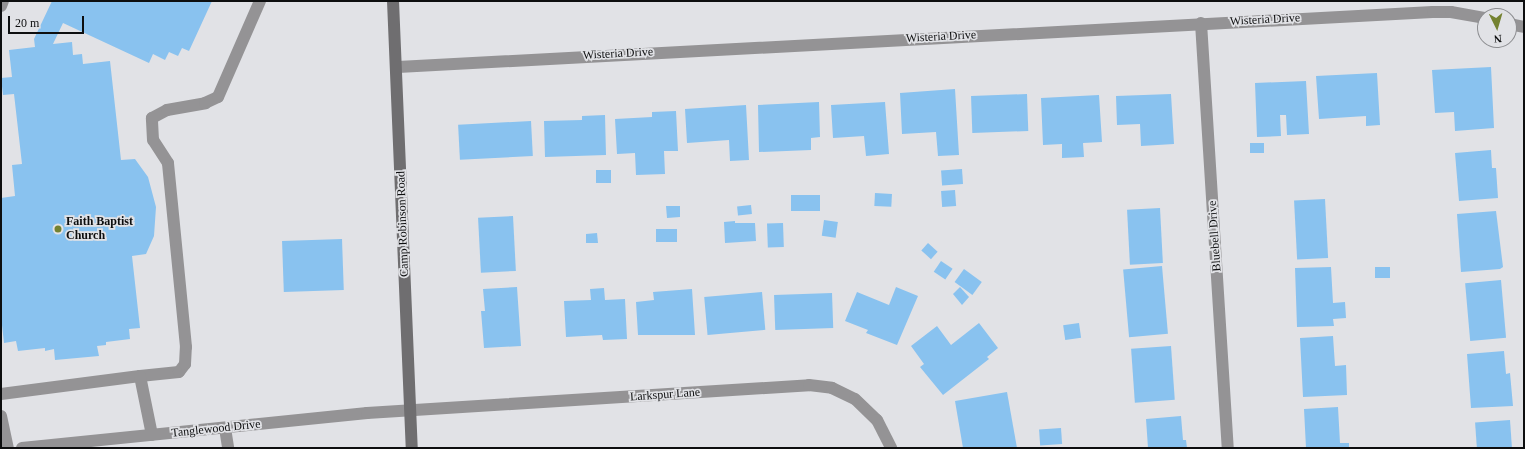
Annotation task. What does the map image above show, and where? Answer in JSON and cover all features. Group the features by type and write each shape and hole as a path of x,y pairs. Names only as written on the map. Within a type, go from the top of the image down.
{"main road":[{"name":"Camp Robinson Road","path":"393,1 398,67 412,448"}],"street":[{"path":"1,6 3,1"},
{"path":"1,394 178,372 185,364 186,347 168,163 153,140 152,118 167,110 204,102 218,97 260,1"},
{"name":"Wisteria Drive","path":"398,67 1201,23 1433,12 1451,12 1477,17"},
{"name":"Bluebell Drive","path":"1201,23 1228,448"},
{"path":"140,376 152,435"},
{"name":"Larkspur Lane","path":"410,411 809,385 832,388 855,399 877,420 891,448"},
{"name":"Tanglewood Drive","path":"22,448 60,446 366,413 410,411"},
{"path":"1,416 8,448"},
{"path":"225,428 228,448"}],"building":[{"path":"52,1 212,1 189,51 182,48 178,56 169,52 165,60 153,54 149,63 63,23 53,44 72,42 73,55 82,54 83,64 110,61 121,160 135,159 148,177 156,207 154,236 146,254 132,256 140,328 129,329 130,339 106,342 106,345 97,346 99,356 55,360 54,349 45,351 45,348 18,351 16,341 4,343 1,316 1,198 15,196 12,165 22,164 14,94 3,95 1,78 12,77 9,50 35,47 34,39"},
{"path":"1491,67 1494,128 1455,131 1454,112 1435,113 1432,70"},
{"path":"1377,73 1380,125 1366,126 1366,116 1319,119 1316,76"},
{"path":"1306,81 1309,134 1287,135 1286,115 1280,115 1281,136 1257,137 1255,83"},
{"path":"955,89 959,155 938,156 936,132 902,134 900,93"},
{"path":"1027,94 1028,131 972,133 971,96"},
{"path":"1171,94 1174,144 1141,146 1140,124 1117,125 1116,96"},
{"path":"1099,95 1102,142 1083,143 1084,157 1062,158 1062,144 1043,145 1041,98"},
{"path":"819,102 820,137 811,138 811,150 759,152 758,105"},
{"path":"885,102 889,154 866,156 864,136 833,138 831,105"},
{"path":"746,105 749,160 730,161 729,140 687,143 685,109"},
{"path":"676,111 678,151 664,151 665,174 636,175 635,153 617,154 615,119 652,117 652,112"},
{"path":"605,115 606,155 545,157 544,121 582,120 582,116"},
{"path":"531,121 533,156 460,160 458,125"},
{"path":"1250,143 1264,143 1264,153 1250,153"},
{"path":"1491,150 1492,168 1496,168 1498,198 1459,201 1455,153"},
{"path":"962,169 963,184 942,185 941,170"},
{"path":"596,170 611,170 611,183 596,183"},
{"path":"955,190 956,206 942,207 941,191"},
{"path":"875,193 892,194 891,207 874,206"},
{"path":"791,195 820,195 820,211 791,211"},
{"path":"1325,199 1328,258 1297,260 1294,201"},
{"path":"751,205 752,214 738,215 737,206"},
{"path":"666,206 680,206 680,217 667,218"},
{"path":"1160,208 1163,263 1130,265 1127,210"},
{"path":"1496,211 1503,267 1500,269 1461,272 1457,214"},
{"path":"513,216 516,271 481,273 478,218"},
{"path":"824,220 838,222 836,238 822,236"},
{"path":"735,221 735,223 755,223 756,241 725,243 724,222"},
{"path":"783,223 784,247 768,248 767,224"},
{"path":"656,229 677,229 677,242 656,242"},
{"path":"597,233 598,243 586,243 586,234"},
{"path":"342,239 344,290 284,292 282,241"},
{"path":"928,243 938,252 931,259 921,250"},
{"path":"941,261 953,269 945,280 934,272"},
{"path":"1162,266 1168,334 1129,337 1123,269"},
{"path":"1331,267 1333,303 1345,302 1346,318 1333,319 1334,326 1297,327 1295,268"},
{"path":"1375,267 1390,267 1390,278 1375,278"},
{"path":"964,269 982,282 972,295 955,282"},
{"path":"1501,280 1506,338 1470,341 1465,283"},
{"path":"517,287 521,346 484,348 481,311 485,311 483,289"},
{"path":"896,287 918,296 897,345 866,333 868,330 845,321 857,292 889,305"},
{"path":"960,287 969,297 962,305 953,294"},
{"path":"604,288 605,300 625,299 627,339 603,340 602,335 566,337 564,301 591,300 590,289"},
{"path":"692,289 695,335 638,335 636,302 654,300 653,292"},
{"path":"762,292 765,330 708,335 704,297"},
{"path":"832,293 833,328 775,330 774,295"},
{"path":"979,323 998,348 987,357 989,359 943,395 920,367 924,364 911,346 937,326 951,345"},
{"path":"1079,323 1081,338 1065,340 1063,325"},
{"path":"1333,336 1335,366 1346,365 1347,395 1303,397 1300,338"},
{"path":"1171,346 1175,400 1135,403 1131,349"},
{"path":"1504,351 1506,374 1510,373 1513,406 1471,408 1467,354"},
{"path":"1007,392 1017,448 963,448 955,401"},
{"path":"1338,407 1340,443 1349,443 1349,448 1306,448 1304,409"},
{"path":"1181,416 1183,440 1186,440 1187,448 1148,448 1146,419"},
{"path":"1510,420 1512,448 1477,448 1475,422"},
{"path":"1061,428 1062,444 1040,445 1039,430"}],"place":[{"name":"Faith Baptist Church","path":"58,229"}]}
